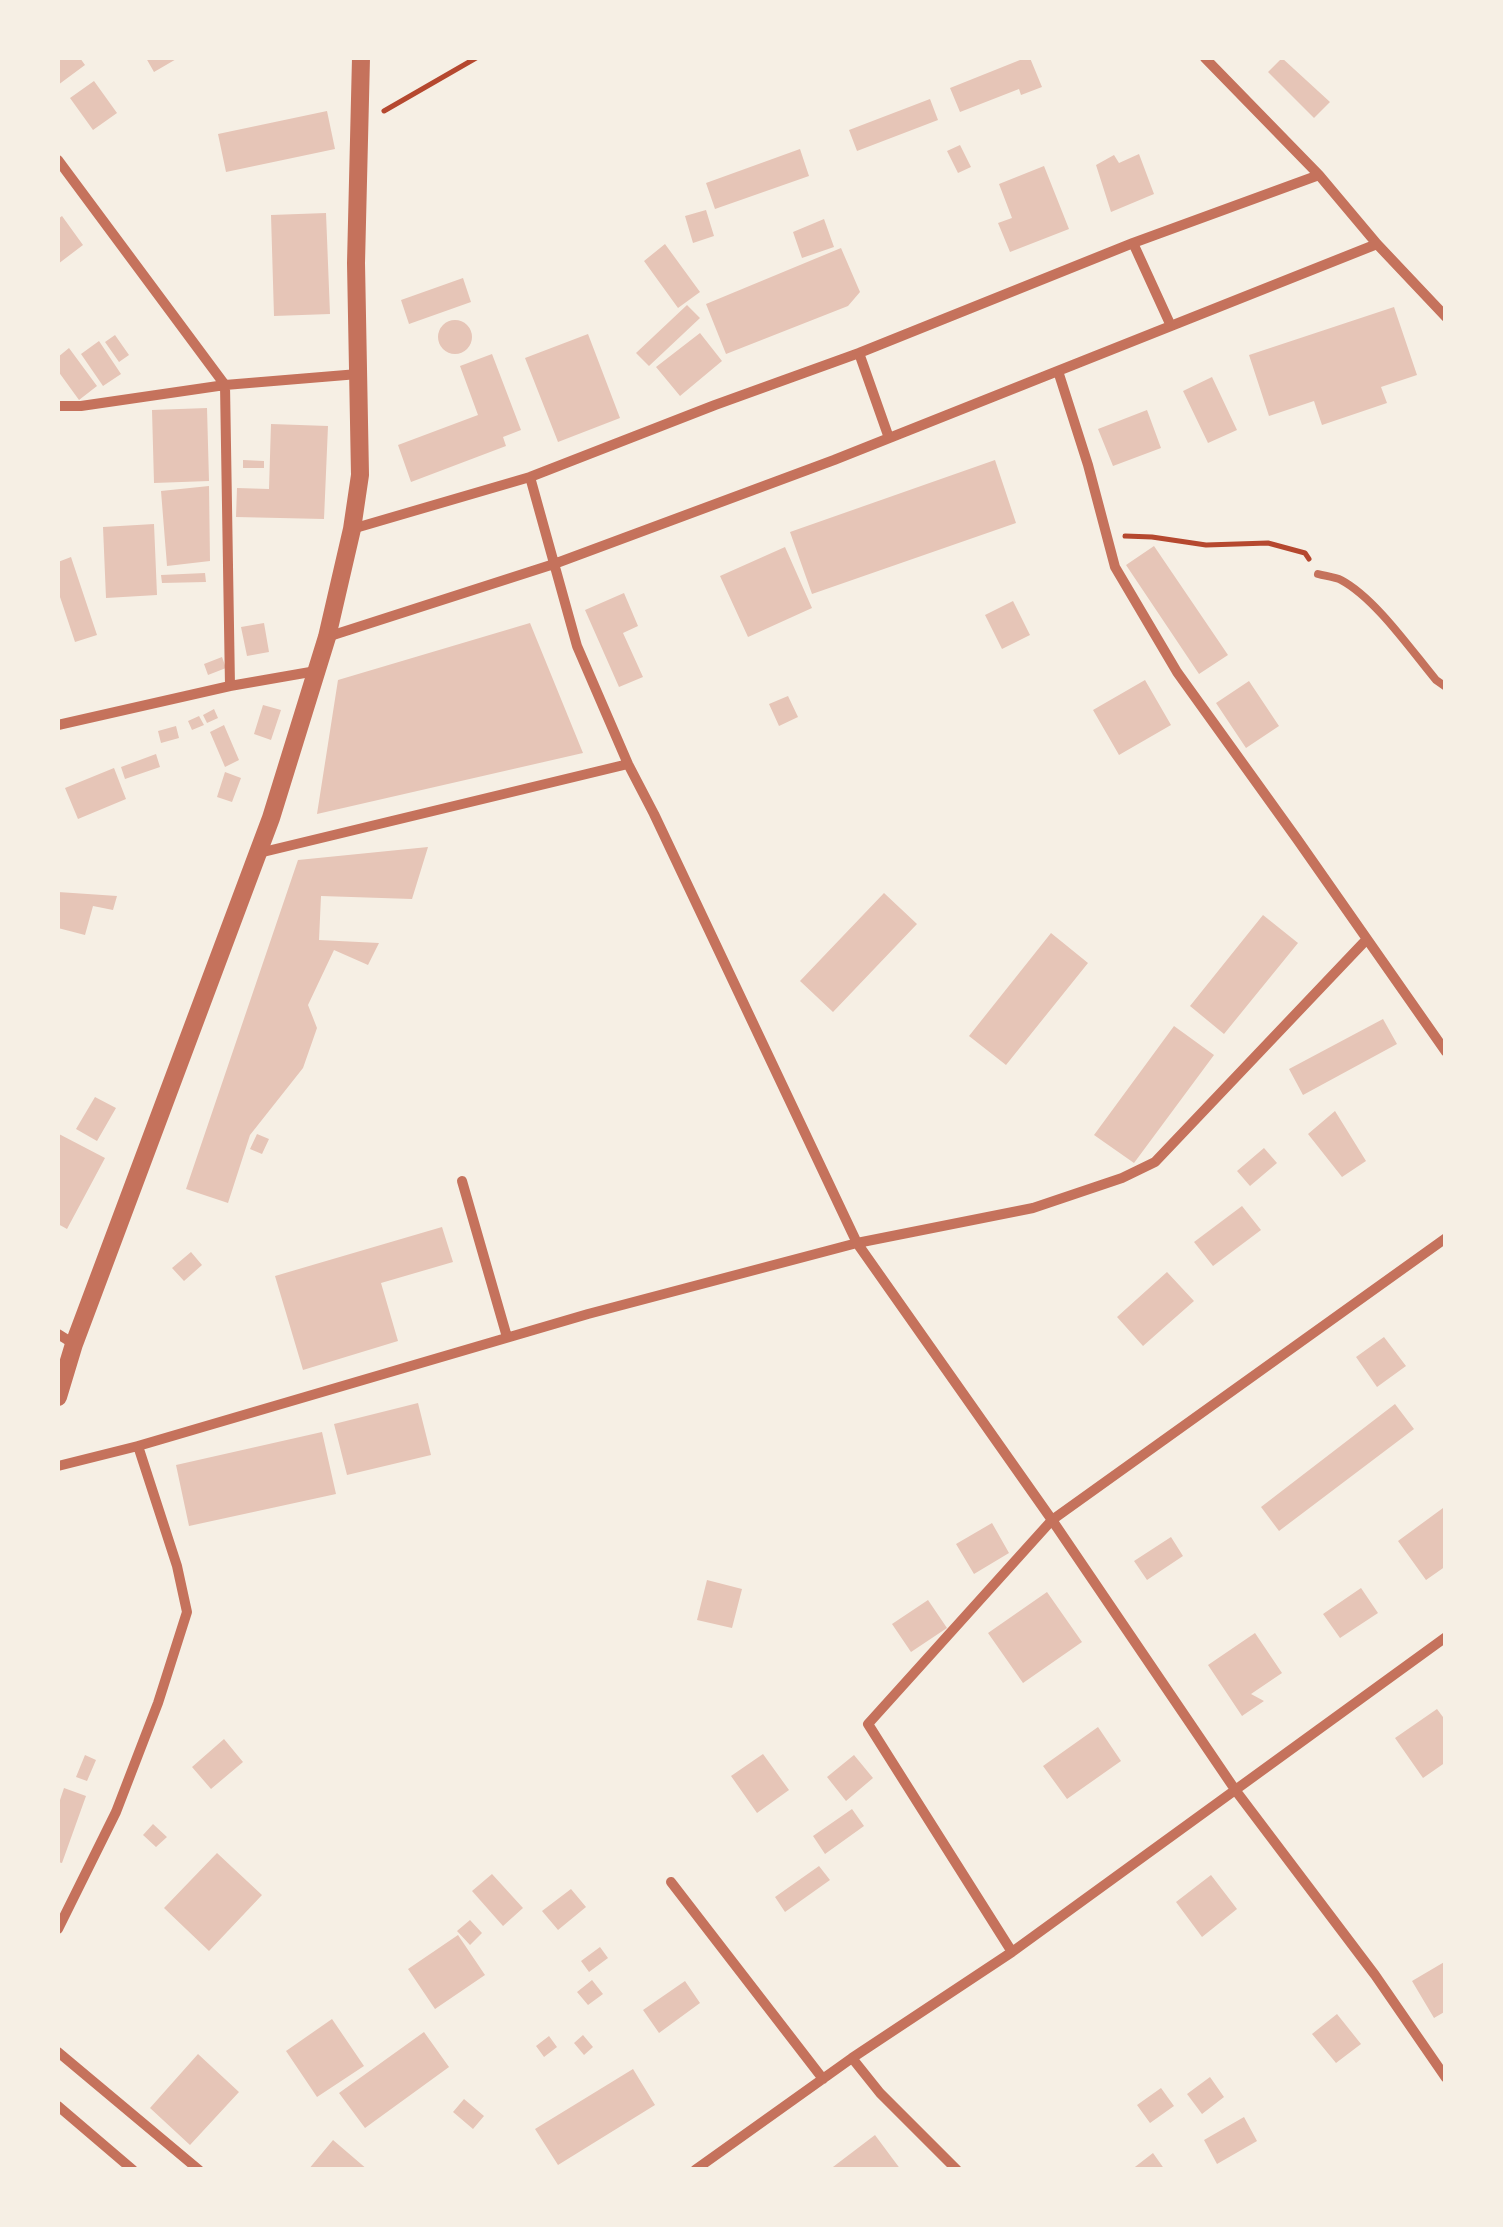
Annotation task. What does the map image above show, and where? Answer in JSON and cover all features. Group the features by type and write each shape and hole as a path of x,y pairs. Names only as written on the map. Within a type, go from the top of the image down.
{"street":[{"path":"58,1398 74,1344 258,854 327,638 352,529 360,475 356,263 361,58"},
{"path":"1206,58 1446,317"},
{"path":"58,160 225,385 230,686"},
{"path":"352,529 530,477 1318,175"},
{"path":"1134,243 1171,326"},
{"path":"327,638 554,564 890,438 1377,244"},
{"path":"859,353 890,438"},
{"path":"1058,371 1115,568 1177,672 1446,1052"},
{"path":"58,406 225,385 358,374"},
{"path":"530,477 578,646 628,764 857,1243 1236,1791 1375,1975 1446,2078"},
{"path":"58,725 230,686 317,671"},
{"path":"258,854 628,764"},
{"path":"58,1466 588,1314 857,1243 1032,1208 1122,1178 1155,1162 1367,939"},
{"path":"462,1180 507,1337"},
{"path":"1012,1952 868,1724 1052,1520 1446,1238"},
{"path":"58,1334 74,1344"},
{"path":"58,1929 116,1812 158,1703 187,1612 177,1566 138,1446"},
{"path":"695,2170 852,2058 1012,1952 1446,1638"},
{"path":"670,1882 823,2079"},
{"path":"58,2052 199,2170"},
{"path":"852,2058 880,2093 957,2170"},
{"path":"58,2106 133,2170"}],"lane":[{"path":"1318,574 1340,579 1362,596 1446,687"}],"path":[{"path":"359,124 476,58"},
{"path":"1106,536 1152,537 1206,545 1268,542 1305,553 1318,574"}],"building":[{"path":"58,58 80,58 85,65 58,85"},
{"path":"146,58 178,58 154,72"},
{"path":"1030,58 1042,87 1021,95 1019,89 960,112 950,88"},
{"path":"1282,58 1330,102 1314,118 1268,72"},
{"path":"94,81 117,113 93,130 70,98"},
{"path":"930,99 938,120 857,151 849,130"},
{"path":"327,111 335,149 226,172 218,134"},
{"path":"960,145 971,167 958,173 947,151"},
{"path":"800,149 809,176 715,209 706,183"},
{"path":"1139,154 1154,194 1111,212 1096,165 1114,155 1119,163"},
{"path":"1044,166 1069,229 1010,252 998,223 1012,218 999,184"},
{"path":"706,210 714,236 693,243 685,216"},
{"path":"326,213 330,314 274,316 271,215"},
{"path":"62,216 83,245 58,264 58,219"},
{"path":"824,219 834,247 802,258 793,232"},
{"path":"665,244 700,292 678,308 644,261"},
{"path":"841,248 860,292 848,306 726,354 706,304"},
{"path":"463,278 471,302 409,324 401,300"},
{"path":"687,305 700,318 649,366 636,353"},
{"path":"1394,307 1417,375 1381,387 1387,403 1322,425 1314,401 1269,416 1249,355"},
{"path":"455,320 467,325 472,337 467,349 455,354 443,349 438,337 443,325"},
{"path":"700,333 722,361 680,396 656,367"},
{"path":"588,334 620,418 558,442 525,358"},
{"path":"115,335 129,355 119,362 105,342"},
{"path":"99,341 121,374 103,386 81,354"},
{"path":"69,348 97,386 79,400 58,371 58,357"},
{"path":"492,354 521,430 503,437 506,446 411,482 398,445 478,415 460,366"},
{"path":"1212,377 1237,430 1208,443 1183,391"},
{"path":"207,408 209,481 154,483 152,410"},
{"path":"1147,410 1161,448 1113,466 1098,429"},
{"path":"271,424 328,426 324,519 236,517 237,488 269,489"},
{"path":"243,460 264,461 264,468 243,468"},
{"path":"995,460 1016,523 812,594 790,532"},
{"path":"209,486 210,561 167,566 161,491"},
{"path":"154,524 157,595 106,598 103,527"},
{"path":"1154,546 1228,655 1199,674 1126,565"},
{"path":"785,547 812,608 748,637 720,576"},
{"path":"71,557 97,635 75,642 58,591 58,562"},
{"path":"205,573 206,582 162,583 161,575"},
{"path":"624,593 638,626 623,633 643,677 619,687 585,610"},
{"path":"1013,601 1030,635 1002,649 985,615"},
{"path":"264,623 269,652 247,656 241,627"},
{"path":"530,623 583,753 317,814 338,680"},
{"path":"222,657 226,668 208,675 204,664"},
{"path":"1145,680 1171,725 1119,755 1093,710"},
{"path":"1249,681 1279,726 1246,748 1216,703"},
{"path":"788,696 798,717 779,726 769,704"},
{"path":"263,705 281,710 271,740 254,734"},
{"path":"214,709 218,718 207,723 203,715"},
{"path":"199,716 204,725 192,730 188,721"},
{"path":"224,725 239,760 225,767 210,732"},
{"path":"176,726 179,738 161,743 158,731"},
{"path":"156,754 160,767 125,779 121,767"},
{"path":"114,768 126,799 78,819 65,788"},
{"path":"225,772 241,778 232,802 217,797"},
{"path":"428,847 412,899 321,896 319,940 379,943 368,965 334,950 308,1005 317,1028 303,1068 250,1135 228,1203 186,1189 298,860"},
{"path":"58,892 117,896 113,910 93,906 85,935 58,928"},
{"path":"884,893 917,924 833,1012 800,981"},
{"path":"1263,915 1298,943 1224,1034 1190,1006"},
{"path":"1051,933 1088,963 1006,1065 969,1036"},
{"path":"1383,1019 1397,1044 1303,1095 1289,1069"},
{"path":"1174,1026 1214,1055 1134,1163 1094,1135"},
{"path":"95,1097 116,1108 97,1141 76,1129"},
{"path":"1335,1111 1366,1161 1342,1177 1308,1134"},
{"path":"59,1134 105,1158 67,1229 58,1224"},
{"path":"257,1134 269,1139 262,1154 250,1149"},
{"path":"1264,1148 1277,1163 1250,1186 1237,1171"},
{"path":"1242,1206 1261,1230 1213,1266 1194,1242"},
{"path":"442,1227 453,1262 381,1283 398,1341 303,1370 275,1276"},
{"path":"191,1252 202,1265 184,1281 172,1268"},
{"path":"1167,1272 1194,1301 1143,1346 1117,1317"},
{"path":"1384,1337 1406,1366 1377,1387 1356,1357"},
{"path":"418,1403 431,1455 347,1475 334,1424"},
{"path":"1395,1404 1414,1429 1279,1531 1261,1507"},
{"path":"322,1432 336,1494 189,1526 176,1465"},
{"path":"1443,1508 1446,1566 1426,1580 1398,1541"},
{"path":"992,1523 1009,1553 974,1574 956,1544"},
{"path":"1171,1537 1183,1556 1147,1580 1134,1561"},
{"path":"707,1580 742,1589 732,1628 697,1620"},
{"path":"1361,1588 1378,1613 1340,1638 1323,1614"},
{"path":"1047,1592 1082,1642 1023,1683 988,1633"},
{"path":"928,1600 947,1628 911,1652 892,1624"},
{"path":"1255,1633 1282,1673 1251,1694 1264,1701 1242,1716 1208,1665"},
{"path":"1437,1709 1446,1721 1446,1762 1423,1778 1395,1738"},
{"path":"1098,1727 1121,1761 1067,1799 1043,1766"},
{"path":"224,1739 243,1762 211,1789 192,1767"},
{"path":"763,1754 789,1790 757,1813 731,1776"},
{"path":"85,1755 96,1760 87,1781 76,1777"},
{"path":"854,1755 873,1778 846,1801 827,1777"},
{"path":"64,1788 86,1796 62,1863 58,1862 58,1806"},
{"path":"852,1809 864,1826 825,1854 813,1836"},
{"path":"153,1824 167,1837 156,1847 143,1835"},
{"path":"217,1853 262,1895 209,1951 164,1908"},
{"path":"819,1866 830,1880 785,1912 775,1897"},
{"path":"492,1874 523,1908 503,1926 472,1891"},
{"path":"1211,1875 1237,1909 1202,1937 1176,1902"},
{"path":"571,1889 586,1907 558,1930 542,1911"},
{"path":"470,1920 482,1933 470,1945 457,1931"},
{"path":"458,1935 485,1975 435,2009 408,1969"},
{"path":"600,1947 608,1958 589,1972 581,1961"},
{"path":"1446,1961 1446,2011 1434,2018 1412,1981"},
{"path":"592,1980 603,1994 588,2005 577,1992"},
{"path":"685,1981 700,2003 659,2033 643,2010"},
{"path":"1337,2014 1361,2044 1336,2063 1312,2034"},
{"path":"332,2019 364,2066 317,2097 286,2051"},
{"path":"424,2032 449,2067 365,2128 339,2093"},
{"path":"583,2035 593,2047 584,2055 574,2043"},
{"path":"549,2036 557,2047 544,2057 536,2046"},
{"path":"198,2054 239,2092 190,2145 150,2108"},
{"path":"633,2069 655,2105 558,2165 535,2129"},
{"path":"1210,2077 1224,2097 1202,2114 1187,2094"},
{"path":"1161,2088 1174,2106 1150,2123 1137,2105"},
{"path":"464,2099 484,2116 473,2129 453,2112"},
{"path":"1244,2117 1257,2141 1217,2164 1204,2140"},
{"path":"875,2135 901,2170 829,2170"},
{"path":"333,2140 368,2170 308,2170"},
{"path":"1153,2153 1165,2170 1131,2170"}]}
